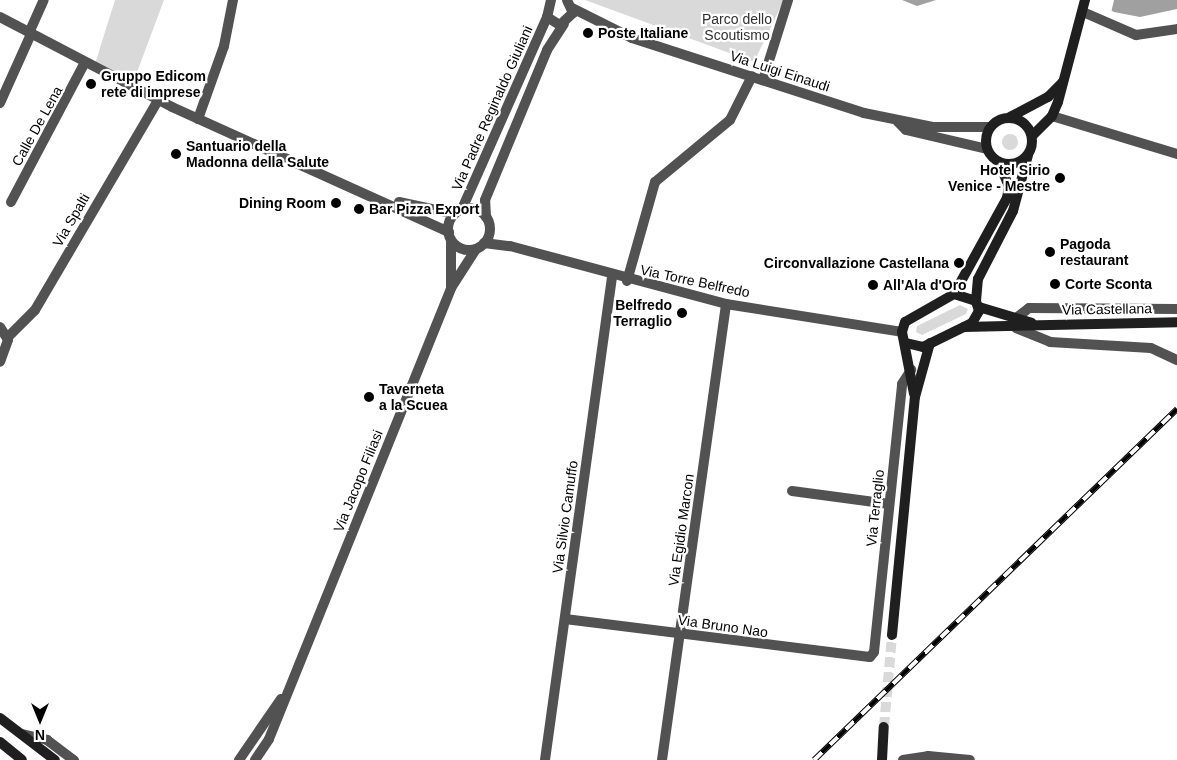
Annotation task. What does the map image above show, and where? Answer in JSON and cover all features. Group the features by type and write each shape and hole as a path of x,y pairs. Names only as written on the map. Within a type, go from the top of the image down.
{"street":[{"path":"0,103 44,0"},
{"path":"198,119 224,46 233,0"},
{"path":"763,80 788,0"},
{"path":"906,343 918,348 976,319 978,279 1013,210 1032,136 1052,116 1085,0"},
{"name":"Via Luigi Einaudi","path":"570,4 632,38 898,122 952,129 990,127"},
{"name":"Via Padre Reginaldo Giuliani","path":"486,216 485,200 547,50 564,24 570,4"},
{"path":"546,7 564,24"},
{"name":"Via Padre Reginaldo Giuliani","path":"458,211 546,7"},
{"path":"1083,12 1136,35 1177,29"},
{"path":"0,17 158,100 306,170 381,198 450,236 464,249 480,246 490,232 486,216 475,209 458,211 381,198"},
{"name":"Calle De Lena","path":"10,202 85,62"},
{"path":"627,280 648,193 661,175 684,161 730,120 752,76"},
{"path":"902,332 909,317 954,294 1008,198 1009,187 999,162 987,149 990,127 1048,97 1062,82"},
{"name":"Via Spalti","path":"8,337 35,310 158,100"},
{"path":"1052,116 1177,154"},
{"path":"1010,117 1024,123 1032,136"},
{"name":"Via Luigi Einaudi","path":"898,122 906,130 924,136 987,149"},
{"path":"999,162 1015,164 1028,155"},
{"path":"450,236 458,211"},
{"name":"Via Jacopo Filiasi","path":"450,236 450,292"},
{"name":"Via Torre Belfredo","path":"480,246 510,246 612,277 726,304 902,332"},
{"name":"Via Jacopo Filiasi","path":"291,684 450,292 480,246"},
{"name":"Via Silvio Camuffo","path":"545,760 612,277"},
{"name":"Via Castellana","path":"954,294 1016,323 1050,342 1151,348 1177,360"},
{"name":"Via Egidio Marcon","path":"662,760 726,304"},
{"name":"Via Castellana","path":"1016,323 1030,308 1177,309"},
{"name":"Via Castellana","path":"963,327 1016,323 1177,322"},
{"path":"0,327 8,337 0,362"},
{"name":"Via Terraglio","path":"902,332 906,343 915,397"},
{"name":"Via Terraglio","path":"892,635 915,397 930,343"},
{"name":"Via Terraglio","path":"874,652 902,384 911,370"},
{"path":"792,491 889,504"},
{"name":"Via Bruno Nao","path":"565,620 861,659 874,652"},
{"path":"263,760 269,739 291,684"},
{"path":"239,760 291,684"},
{"path":"0,718 55,760"},
{"path":"882,760 884,727"},
{"path":"22,734 47,740 74,760"},
{"path":"255,760 269,739"},
{"path":"0,742 22,760"},
{"path":"9,750 15,760"},
{"path":"903,760 928,756 970,760"}],"green space":[{"path":"115,0 164,0 133,83 95,64"},
{"name":"Parco dello Scoutismo","path":"585,0 784,0 754,62"},
{"path":"1010,134 1016,136 1018,142 1016,148 1010,150 1004,148 1002,142 1004,136"},
{"path":"960,305 968,309 966,314 922,335 916,332 917,326"}],"shaded area":[{"path":"902,0 936,0 917,6"},
{"path":"1093,0 1177,0 1177,9 1140,17 1114,12"}],"pier":[{"path":"1090,0 1114,0 1111,13 1095,5"}],"tunnel":[{"path":"884,727 892,635"}],"railway":[{"path":"814,760 1177,409"}],"place":[{"name":"Poste Italiane","path":"588,33"},
{"name":"Gruppo Edicom rete di imprese","path":"91,84"},
{"name":"Santuario della Madonna della Salute","path":"176,154"},
{"name":"Hotel Sirio Venice - Mestre","path":"1060,178"},
{"name":"Dining Room","path":"336,203"},
{"name":"Bar Pizza Export","path":"359,209"},
{"name":"Pagoda restaurant","path":"1050,252"},
{"name":"Circonvallazione Castellana","path":"959,263"},
{"name":"Corte Sconta","path":"1055,284"},
{"name":"All'Ala d'Oro","path":"873,285"},
{"name":"Belfredo Terraglio","path":"682,313"},
{"name":"Taverneta a la Scuea","path":"369,397"}]}
